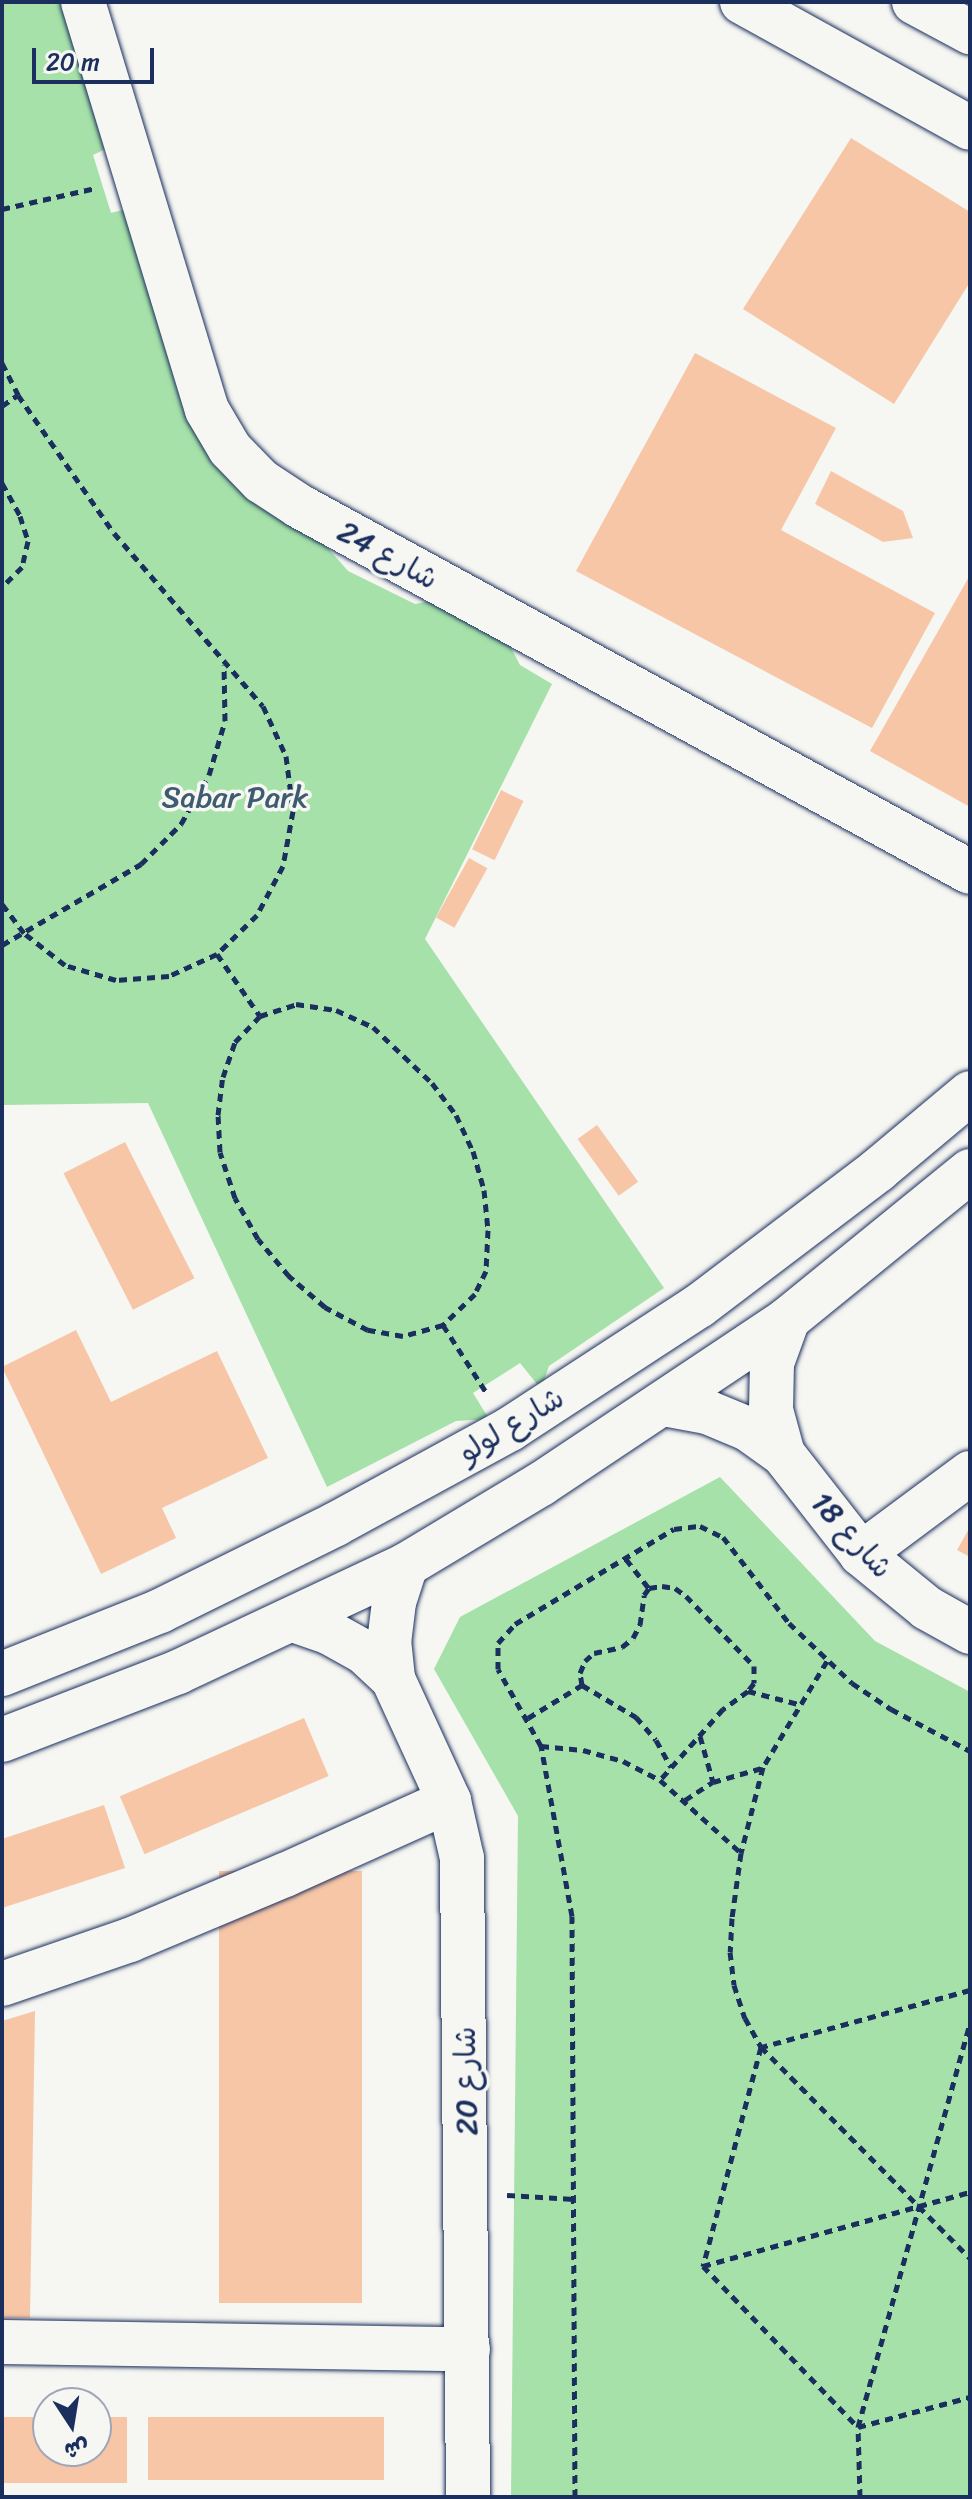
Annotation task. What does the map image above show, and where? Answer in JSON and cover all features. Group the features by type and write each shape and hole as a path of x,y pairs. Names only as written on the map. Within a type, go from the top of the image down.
{"street":[{"name":"شارع 24","path":"83,2 207,410 230,449 261,481 299,506 970,872"},
{"path":"742,2 970,128"},
{"path":"914,2 970,32"},
{"name":"شارع لولو","path":"2,1674 160,1611 336,1524 510,1429 699,1306 878,1170 970,1093"},
{"path":"2,1740 178,1672 406,1565 541,1484 788,1319 970,1171"},
{"name":"شارع 18","path":"783,1454 771,1410 772,1363 788,1319"},
{"name":"شارع 18","path":"664,1404 707,1412 748,1429 783,1454 861,1554 927,1608 970,1632"},
{"path":"510,1429 541,1484"},
{"path":"861,1554 970,1473"},
{"name":"شارع 20","path":"406,1565 394,1602 391,1627 393,1679 449,1801 462,1858 464,1886 468,2497"},
{"name":"شارع 20","path":"293,1620 330,1633 353,1646 393,1679"},
{"path":"2,1984 130,1940 449,1801"},
{"path":"2,2342 468,2349"}],"path":[{"path":"2,209 136,178"},
{"path":"2,363 18,395 114,533 224,665 263,706 286,756 293,811 283,866 257,915 217,954 169,976 116,980 65,965 24,933 2,904"},
{"path":"2,406 18,395"},
{"path":"2,483 20,516 28,541 22,567 2,587"},
{"path":"2,945 141,864 181,824 209,775 225,721 224,665"},
{"path":"217,954 260,1016"},
{"path":"296,1004 336,1010 373,1027 432,1083 456,1115 473,1151 484,1190 486,1271 475,1294 443,1325 403,1336 368,1330 325,1307 289,1276 258,1239 231,1187 220,1152 218,1115 223,1077 235,1042 260,1016 296,1004"},
{"path":"443,1325 510,1429"},
{"path":"575,2497 572,1916 541,1746 498,1669 498,1643 515,1624 674,1529 700,1526 723,1537 789,1623 852,1683 891,1709 970,1751"},
{"path":"626,1559 649,1588"},
{"path":"649,1588 633,1638 622,1647 594,1653 585,1661 580,1673 582,1685 636,1717 656,1740 671,1767"},
{"path":"649,1588 675,1588 748,1659 756,1675 748,1691 723,1709 660,1780"},
{"path":"827,1661 763,1767 741,1853 730,1952 734,1985 745,2018 761,2047 970,2258"},
{"path":"528,1718 582,1685"},
{"path":"748,1691 802,1705"},
{"path":"699,1735 713,1782"},
{"path":"541,1746 583,1750 623,1761 660,1780 741,1853"},
{"path":"685,1800 713,1782 763,1767"},
{"path":"761,2047 970,1990"},
{"path":"860,2497 858,2427 970,2023"},
{"path":"703,2266 761,2047"},
{"path":"703,2266 970,2192"},
{"path":"467,2193 574,2199"},
{"path":"703,2266 858,2427"},
{"path":"858,2427 970,2397"}],"green space":[{"name":"Sabar Park","path":"2,2 64,2 120,142 93,155 111,213 142,205 178,377 348,571 415,604 431,601 509,644 520,665 552,684 425,939 664,1288 549,1366 541,1389 520,1363 473,1393 489,1419 456,1421 327,1487 148,1103 2,1105"},
{"path":"720,1477 875,1641 970,1692 970,2497 511,2497 518,1816 434,1669 460,1617"}],"building":[{"path":"851,138 970,212 970,282 894,404 743,309"},
{"path":"695,353 836,428 781,530 935,613 872,728 576,571"},
{"path":"831,471 903,511 913,538 883,542 815,504"},
{"path":"970,575 970,807 870,751"},
{"path":"501,790 523,801 495,860 472,849"},
{"path":"469,858 487,868 454,928 436,917"},
{"path":"597,1125 638,1182 619,1196 578,1139"},
{"path":"125,1142 194,1278 133,1310 64,1173"},
{"path":"76,1330 111,1402 217,1351 268,1458 162,1508 176,1538 101,1574 2,1367"},
{"path":"970,1527 970,1557 957,1550"},
{"path":"304,1718 329,1776 145,1854 120,1796"},
{"path":"104,1805 125,1868 2,1908 2,1839"},
{"path":"219,1871 362,1871 362,2303 219,2303"},
{"path":"35,2011 30,2318 2,2318 2,2021"},
{"path":"2,2417 32,2417 32,2467 112,2467 112,2417 127,2417 127,2483 2,2483"},
{"path":"148,2417 384,2417 384,2480 148,2480"}]}
